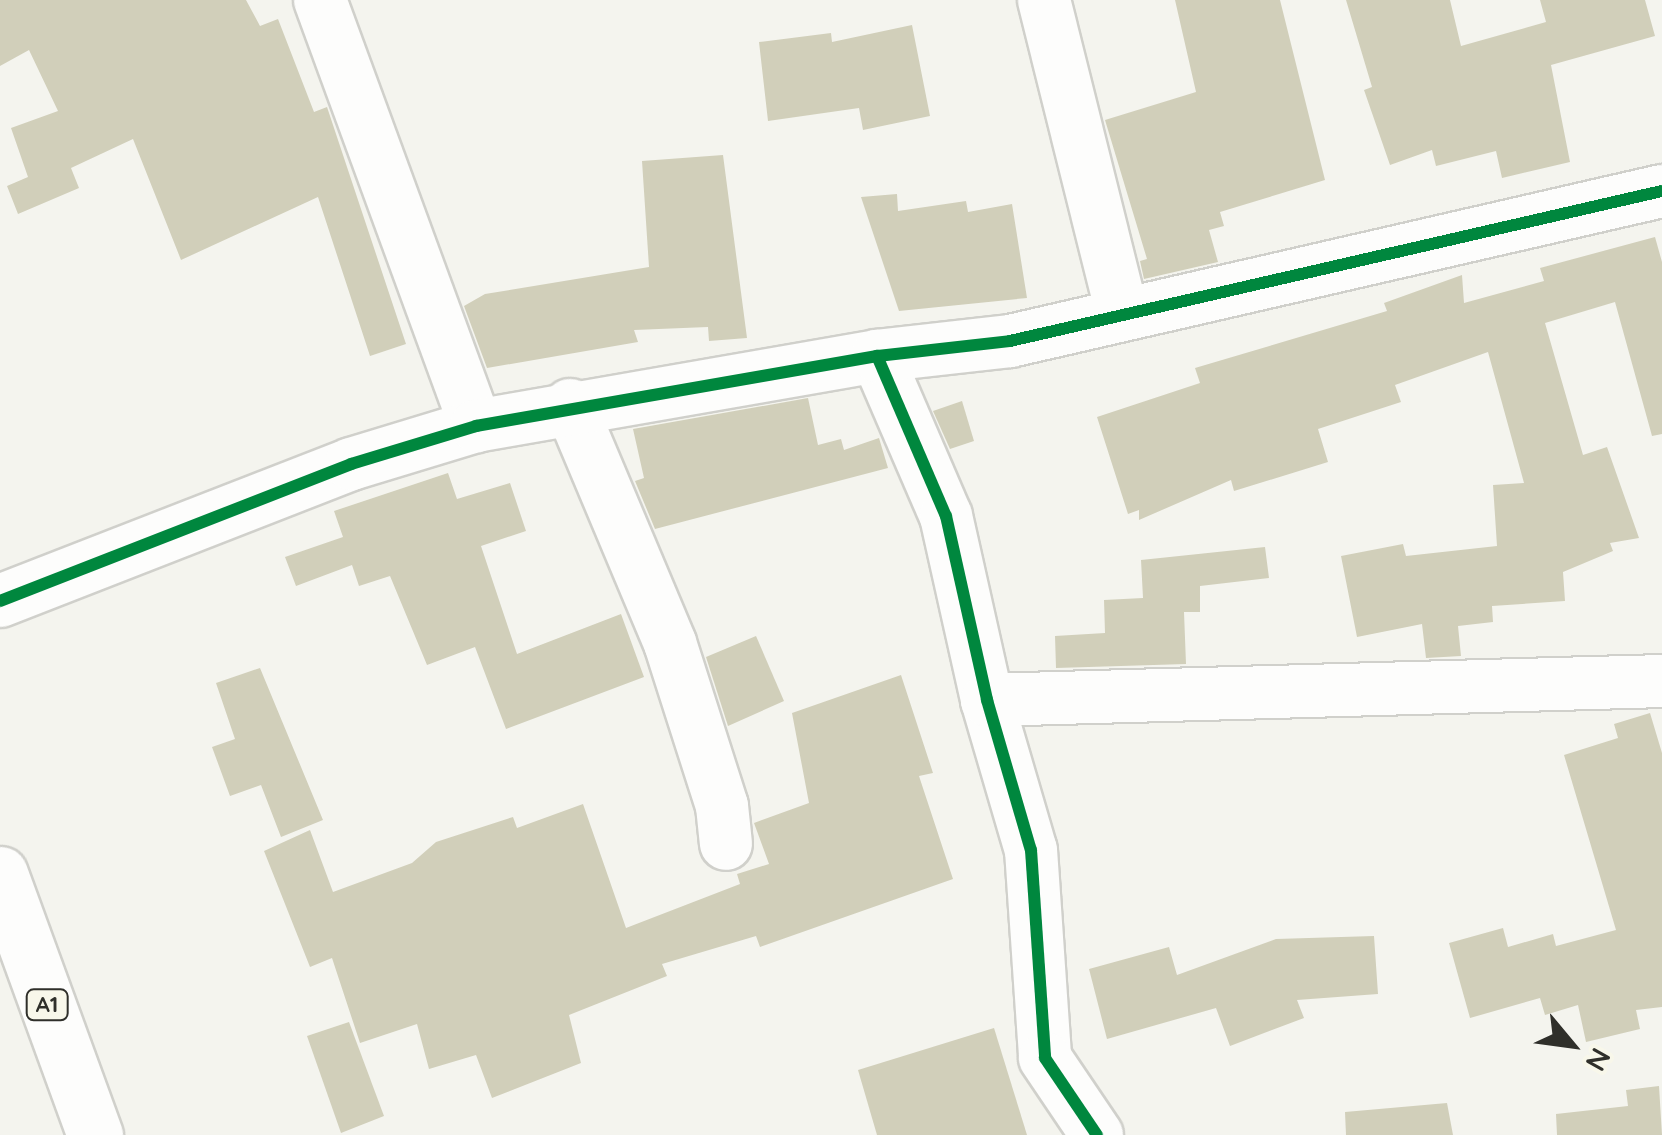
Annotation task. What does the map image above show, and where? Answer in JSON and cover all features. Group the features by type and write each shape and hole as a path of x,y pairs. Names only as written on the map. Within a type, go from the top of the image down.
{"highway":[{"name":"A1","path":"0,874 95,1135"}],"street":[{"path":"320,0 476,426"},
{"path":"1044,0 1122,313"},
{"path":"0,601 351,464 476,426 570,405 877,356 1010,341 1662,191"},
{"path":"877,356 946,516 987,700 1031,850 1044,1058 1097,1135"},
{"path":"570,405 670,643 722,806 726,844"},
{"path":"987,700 1662,682"}],"building":[{"path":"0,0 246,0 260,26 278,19 314,112 327,107 406,344 370,356 318,197 181,260 133,139 71,168 79,188 18,214 7,186 28,177 11,128 58,111 29,50 0,66"},
{"path":"1175,0 1280,0 1325,180 1220,212 1224,226 1209,230 1218,262 1144,279 1140,261 1147,259 1105,120 1196,92"},
{"path":"1346,0 1450,0 1461,46 1546,22 1540,0 1645,0 1655,36 1551,65 1570,162 1502,178 1496,151 1436,166 1432,150 1390,165 1364,90 1372,87"},
{"path":"912,25 930,116 863,130 859,108 768,121 759,42 831,33 832,42"},
{"path":"723,155 747,338 709,341 708,327 634,330 638,342 487,368 464,306 485,294 649,267 642,161"},
{"path":"897,194 898,211 966,201 968,212 1012,204 1027,298 899,311 861,197"},
{"path":"1655,237 1662,262 1662,434 1652,436 1615,302 1545,323 1583,455 1607,447 1639,538 1610,543 1613,551 1563,572 1565,601 1492,606 1493,622 1458,626 1461,656 1426,658 1422,624 1357,637 1341,556 1403,544 1406,556 1497,546 1493,485 1524,483 1488,352 1395,385 1401,402 1318,429 1328,462 1234,491 1231,480 1139,520 1139,510 1128,514 1097,417 1200,383 1195,368 1387,311 1384,303 1462,275 1464,303 1544,281 1540,268"},
{"path":"808,398 818,445 841,439 844,450 879,438 888,468 655,529 635,481 644,478 633,429"},
{"path":"962,401 974,441 950,449 933,411"},
{"path":"448,473 457,499 510,483 526,531 481,546 517,654 621,614 644,677 506,729 475,647 427,665 390,576 359,586 352,565 296,586 285,557 343,537 334,511"},
{"path":"1265,547 1269,578 1200,586 1200,612 1184,612 1186,664 1056,668 1055,636 1105,633 1104,600 1143,598 1141,560"},
{"path":"756,636 784,701 728,726 706,657"},
{"path":"260,668 323,820 281,837 261,785 230,796 212,747 235,739 216,683"},
{"path":"901,675 933,773 919,776 953,879 760,947 756,936 662,964 667,976 569,1015 581,1063 492,1098 476,1055 429,1069 417,1024 360,1043 332,958 310,967 264,851 310,830 333,892 412,863 436,842 513,817 517,828 583,804 626,928 740,884 737,874 769,864 754,823 809,803 792,713"},
{"path":"1650,713 1662,753 1662,1007 1636,1010 1640,1029 1586,1042 1578,1005 1545,1015 1540,998 1470,1018 1449,943 1503,928 1508,947 1553,934 1556,946 1616,930 1564,755 1618,738 1614,724"},
{"path":"1374,936 1378,994 1297,1000 1304,1018 1230,1046 1216,1008 1107,1039 1089,969 1169,947 1177,975 1276,939"},
{"path":"349,1022 384,1116 341,1133 307,1036"},
{"path":"994,1028 1027,1135 877,1135 858,1070"},
{"path":"1659,1086 1662,1135 1557,1135 1556,1114 1628,1106 1626,1090"},
{"path":"1447,1103 1453,1135 1346,1135 1345,1112"}],"cycle path":[{"path":"0,601 351,464 476,426 877,356 1010,341 1662,191"},
{"path":"877,356 946,516 987,700 1031,850 1045,1058 1097,1135"}]}
